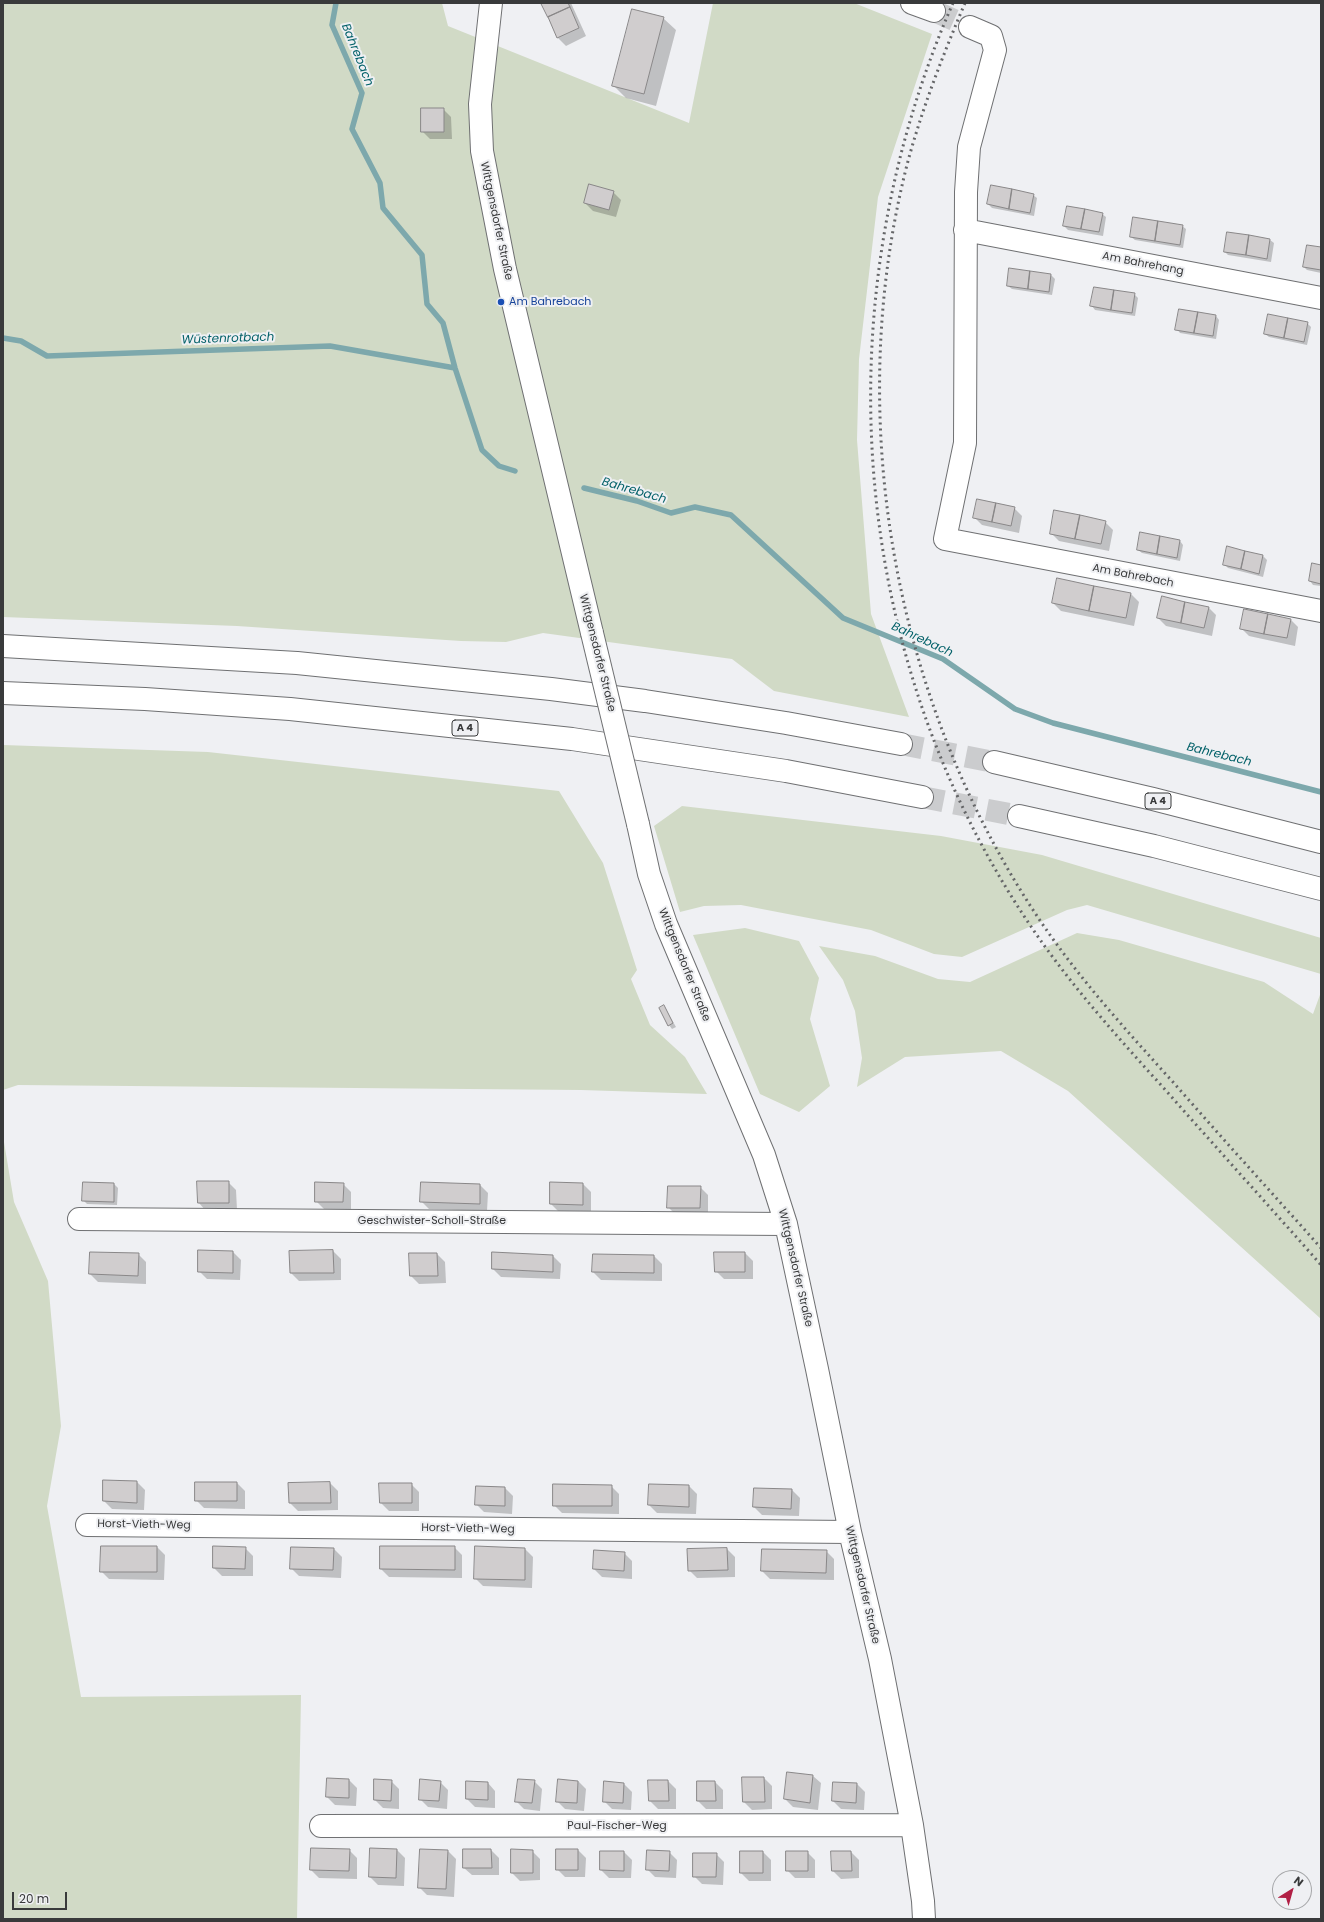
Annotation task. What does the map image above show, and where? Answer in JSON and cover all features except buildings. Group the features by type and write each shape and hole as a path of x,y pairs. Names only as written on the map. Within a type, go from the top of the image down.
{"main road":[{"name":"Wittgensdorfer Straße","path":"491,3 480,104 482,152 505,269 649,874 666,924 764,1155 786,1224 818,1369 850,1532 880,1659 912,1825 923,1901 924,1919"},
{"path":"912,3 934,11"},
{"path":"965,230 969,148 995,50 991,36 970,27"},
{"name":"Am Bahrehang","path":"965,230 1321,298"},
{"name":"Am Bahrebach","path":"965,230 965,443 945,539 1321,611"},
{"path":"3,646 298,663 543,688 645,701 901,744"},
{"name":"A 4","path":"3,694 145,699 290,709 572,739 786,771 922,797"},
{"name":"A 4","path":"994,762 1153,799 1321,842"},
{"path":"1020,816 1154,846 1321,889"},
{"name":"Geschwister-Scholl-Straße","path":"79,1219 786,1224"},
{"name":"Horst-Vieth-Weg","path":"87,1525 850,1532"},
{"name":"Paul-Fischer-Weg","path":"321,1826 912,1825"}],"green space":[{"path":"3,3 442,3 448,26 689,123 713,3 854,3 932,34 878,197 859,359 857,440 871,614 909,717 774,691 732,659 543,633 506,642 461,641 237,626 3,617"},
{"path":"3,745 208,752 559,791 603,863 637,970 631,979 650,1025 685,1057 707,1094 581,1090 18,1085 3,1090"},
{"path":"682,806 941,836 1042,855 1321,938 1321,974 1087,905 1067,910 962,957 934,954 871,930 741,905 704,906 680,912 654,826"},
{"path":"745,928 799,941 819,978 810,1019 830,1086 799,1112 760,1094 693,935"},
{"path":"1077,933 1119,940 1264,982 1313,1014 1321,992 1321,1319 1068,1091 1001,1051 905,1057 857,1087 862,1058 855,1011 843,980 819,946 875,956 938,979 970,982"},
{"path":"3,1136 14,1202 48,1281 61,1426 47,1506 81,1697 301,1695 297,1919 3,1919"}],"waterway":[{"name":"Bahrebach","path":"336,3 332,25 362,93 352,129 380,183 383,208 422,255 427,304 443,323 455,368 482,450 499,466 515,471"},
{"name":"Wüstenrotbach","path":"3,338 21,341 47,356 330,346 455,368"},
{"name":"Bahrebach","path":"584,488 637,501 671,513 695,507 731,515 843,618 943,659 1015,709 1053,723 1321,792"}],"tunnel":[{"path":"934,11 970,27"},
{"path":"901,744 994,762"},
{"path":"922,797 1019,816"}],"railway":[{"path":"953,3 911,117 884,235 872,354 874,474 891,593 922,709 969,820 1030,925 1046,948 1062,970 1115,1034 1321,1265"},
{"path":"965,3 934,81 920,120 908,161 889,258 880,356 882,455 894,554 916,650 948,744 989,834 1039,919 1086,982 1120,1022 1321,1248"}],"place":[{"name":"Am Bahrebach","path":"501,302"}]}
